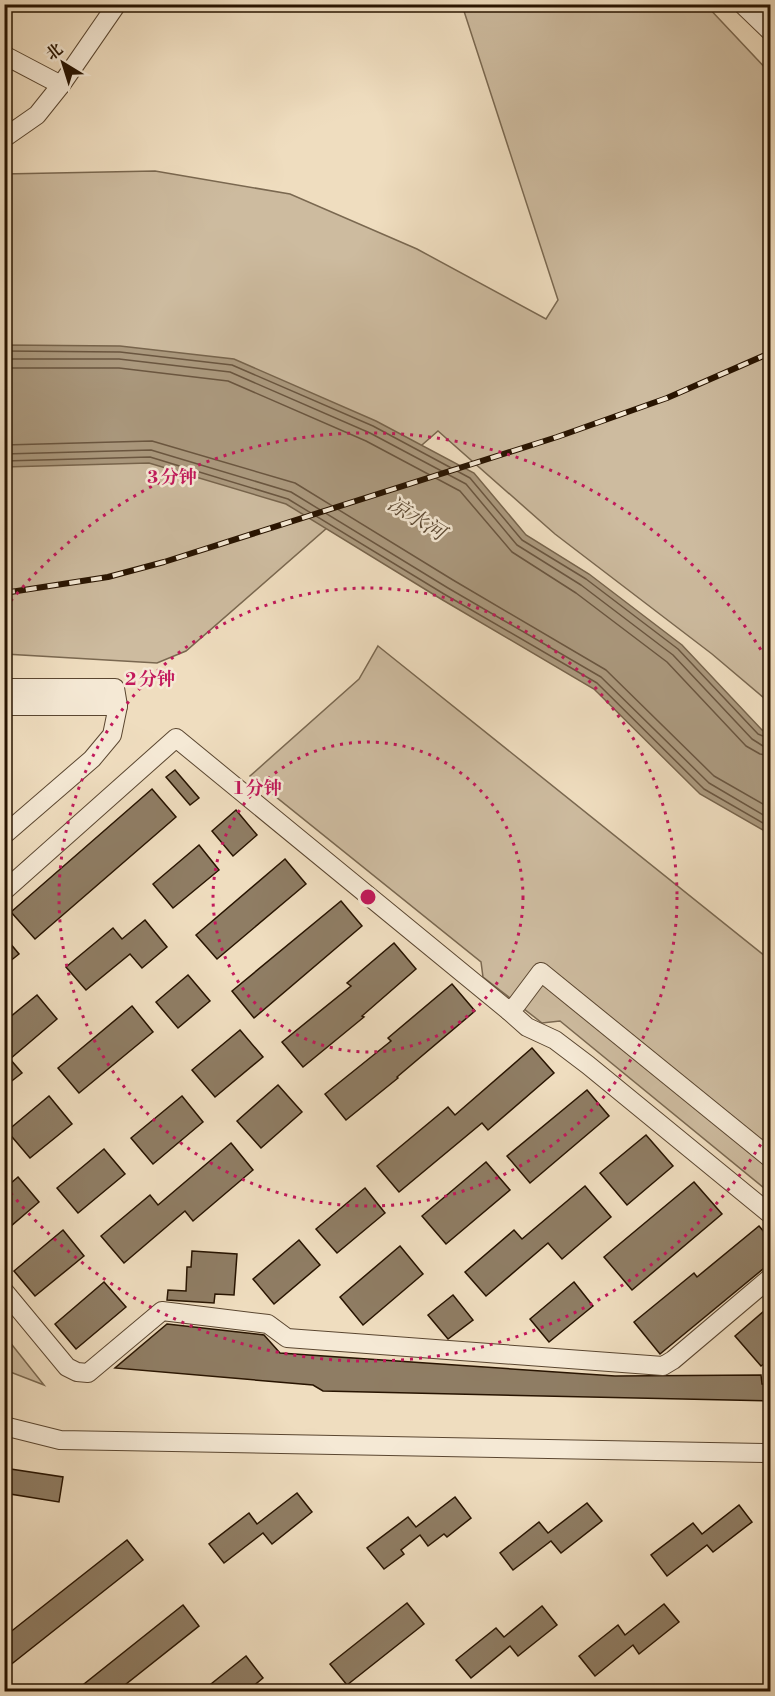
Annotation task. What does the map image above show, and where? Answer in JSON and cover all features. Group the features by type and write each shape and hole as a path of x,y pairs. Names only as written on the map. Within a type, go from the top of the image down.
{"street":[{"path":"4,138 37,115 62,85 117,4"},
{"path":"742,4 771,31"},
{"path":"4,55 62,85"},
{"path":"4,688 116,697"},
{"path":"4,706 116,697"},
{"path":"4,835 92,759 112,735 116,697"},
{"path":"4,891 176,738 527,1028 555,1040 580,1059 771,1214"},
{"path":"509,1011 541,972 771,1158"},
{"path":"4,1291 67,1367 77,1372 88,1372 162,1311 268,1324 287,1338 663,1366 771,1278"},
{"path":"4,1426 60,1440 771,1453"}],"shaded area":[{"path":"462,5 706,5 770,73 770,703 712,654 555,534 438,431 186,651 157,663 5,654 4,174 155,171 290,194 417,249 546,319 558,300"},
{"path":"378,646 770,960 770,1193 560,1021 542,1023 483,977 481,962 250,776 359,679"},
{"path":"5,1336 44,1385 5,1370"}],"water":[{"name":"凉水河","path":"5,345 120,346 234,359 376,421 474,473 526,535 589,574 682,645 762,730 770,735 770,834 700,794 594,689 286,504 149,463 5,467"}],"building":[{"path":"175,770 199,798 190,805 166,777"},
{"path":"152,789 176,817 35,939 11,912"},
{"path":"236,810 257,835 233,856 212,831"},
{"path":"199,845 219,870 173,908 153,884"},
{"path":"285,859 306,884 217,959 196,935"},
{"path":"341,901 362,926 254,1018 232,991"},
{"path":"145,920 167,947 142,968 130,954 86,990 66,967 113,928 122,939"},
{"path":"4,936 19,954 4,966"},
{"path":"394,943 416,969 362,1016 364,1017 303,1067 282,1042 351,986 347,983"},
{"path":"188,975 210,1001 178,1028 156,1002"},
{"path":"452,984 475,1011 346,1120 325,1094 391,1041 388,1038"},
{"path":"37,995 57,1019 10,1059 22,1073 4,1087 4,1022"},
{"path":"132,1006 153,1032 79,1093 58,1068"},
{"path":"240,1030 263,1057 215,1097 192,1070"},
{"path":"532,1048 554,1073 488,1130 482,1123 399,1192 377,1166 448,1107 455,1115"},
{"path":"278,1085 302,1112 261,1148 237,1121"},
{"path":"587,1090 609,1116 530,1183 507,1156"},
{"path":"49,1096 72,1124 30,1158 7,1131"},
{"path":"182,1096 203,1122 153,1164 131,1138"},
{"path":"646,1135 673,1166 627,1205 600,1173"},
{"path":"231,1143 253,1170 193,1221 185,1211 124,1263 101,1236 150,1195 158,1205"},
{"path":"104,1149 125,1174 78,1213 57,1188"},
{"path":"486,1162 510,1190 446,1244 422,1216"},
{"path":"18,1177 39,1202 4,1232 4,1189"},
{"path":"694,1182 722,1214 632,1290 604,1257"},
{"path":"585,1186 611,1217 562,1259 548,1243 486,1296 465,1272 514,1230 522,1239"},
{"path":"365,1188 385,1213 337,1253 316,1229"},
{"path":"759,1226 771,1240 771,1266 763,1269 660,1354 634,1322 694,1273 697,1277"},
{"path":"63,1230 84,1256 35,1296 14,1271"},
{"path":"299,1240 320,1265 274,1304 253,1279"},
{"path":"400,1246 423,1274 363,1325 340,1297"},
{"path":"192,1251 237,1254 234,1295 215,1294 214,1303 167,1300 168,1290 186,1291 187,1267 191,1267"},
{"path":"104,1282 126,1307 76,1349 55,1324"},
{"path":"574,1282 593,1306 549,1342 530,1319"},
{"path":"453,1295 473,1320 448,1339 428,1315"},
{"path":"771,1305 771,1358 761,1366 735,1336"},
{"path":"167,1324 264,1335 280,1353 615,1376 761,1375 762,1384 771,1384 771,1401 323,1391 313,1385 115,1368"},
{"path":"4,1468 63,1477 59,1502 4,1493"},
{"path":"297,1493 312,1512 272,1544 263,1533 224,1563 209,1544 249,1513 257,1524"},
{"path":"455,1497 471,1518 447,1537 444,1534 428,1546 420,1535 401,1550 404,1554 384,1569 367,1548 408,1517 416,1527"},
{"path":"587,1503 602,1521 561,1553 551,1541 513,1570 500,1553 539,1522 548,1533"},
{"path":"739,1505 752,1522 713,1552 707,1545 667,1576 651,1555 693,1523 702,1534"},
{"path":"127,1540 143,1560 4,1670 4,1637"},
{"path":"407,1603 424,1624 347,1685 330,1664"},
{"path":"664,1604 679,1622 639,1654 633,1645 595,1676 579,1656 618,1625 625,1635"},
{"path":"183,1605 199,1626 116,1692 74,1692"},
{"path":"542,1606 557,1625 518,1656 510,1646 471,1678 456,1660 496,1628 504,1637"},
{"path":"246,1656 263,1678 246,1692 201,1692"}],"railway":[{"path":"4,593 108,577 164,562 557,437 667,398 770,353"}]}
